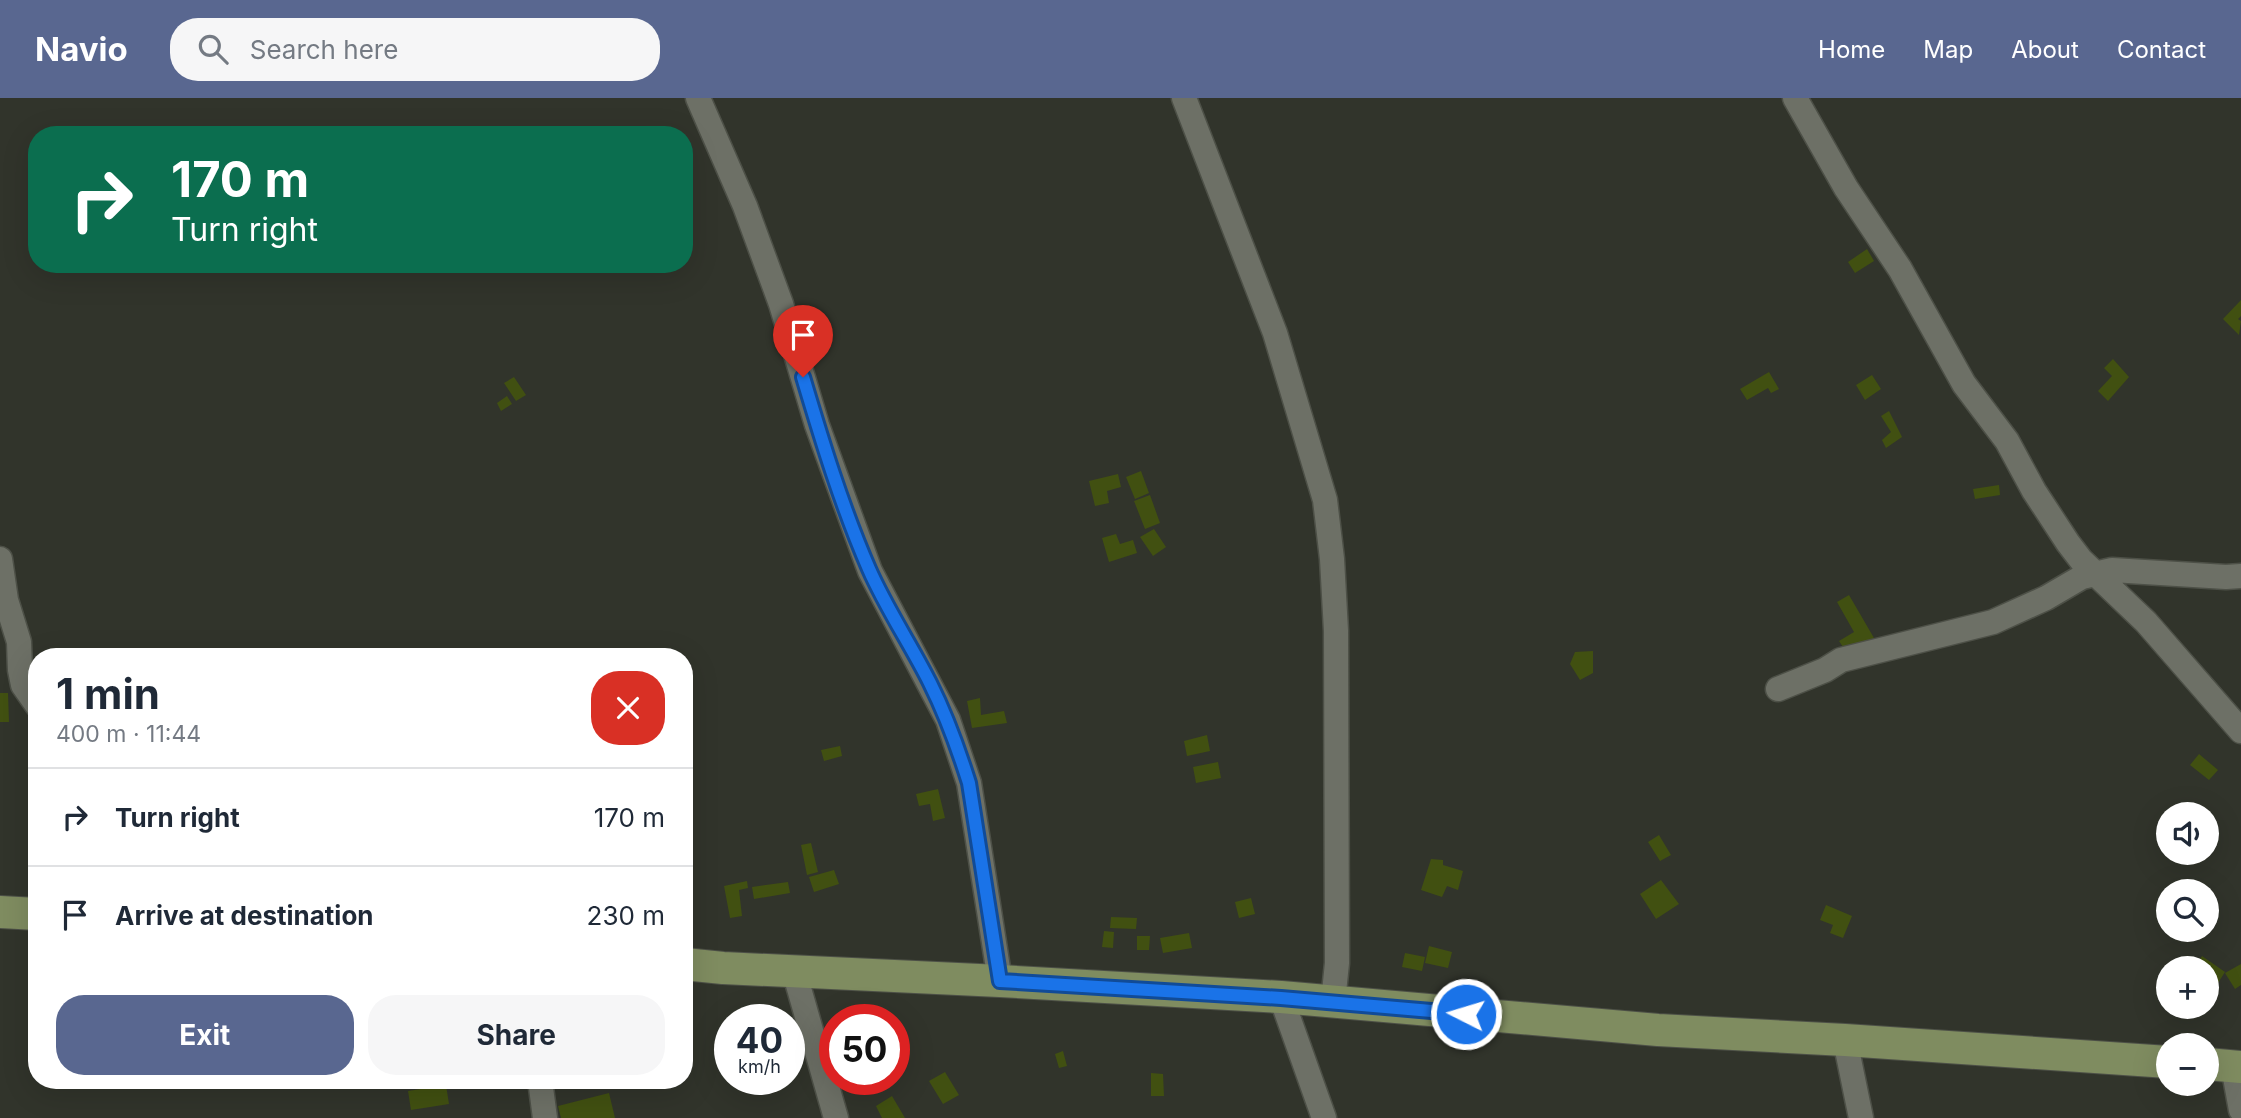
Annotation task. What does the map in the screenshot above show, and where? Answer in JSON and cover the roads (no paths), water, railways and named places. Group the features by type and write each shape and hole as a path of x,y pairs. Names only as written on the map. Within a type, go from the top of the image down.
{"main road":[{"path":"0,912 28,914"},
{"path":"693,965 1281,998 1658,1030 2156,1061"}],"street":[{"path":"698,98 745,205 781,304 817,425 870,571 930,683 961,758 969,783 1000,981"},
{"path":"1184,98 1275,333 1325,499 1336,631 1337,962 1333,1002"},
{"path":"1795,98 1846,188 1900,269 1964,384 2007,441 2034,491 2068,543 2146,622 2241,732"},
{"path":"0,559 6,600 19,642 23,685 28,692"},
{"path":"1778,689 1825,670 1841,660 1993,622 2046,598 2082,577 2096,573 2112,570 2241,576"},
{"path":"793,971 836,1118"},
{"path":"1281,998 1293,1025 1324,1118"},
{"path":"1845,1040 1861,1118"},
{"path":"2227,1066 2241,1110"},
{"path":"541,1089 545,1118"}]}
